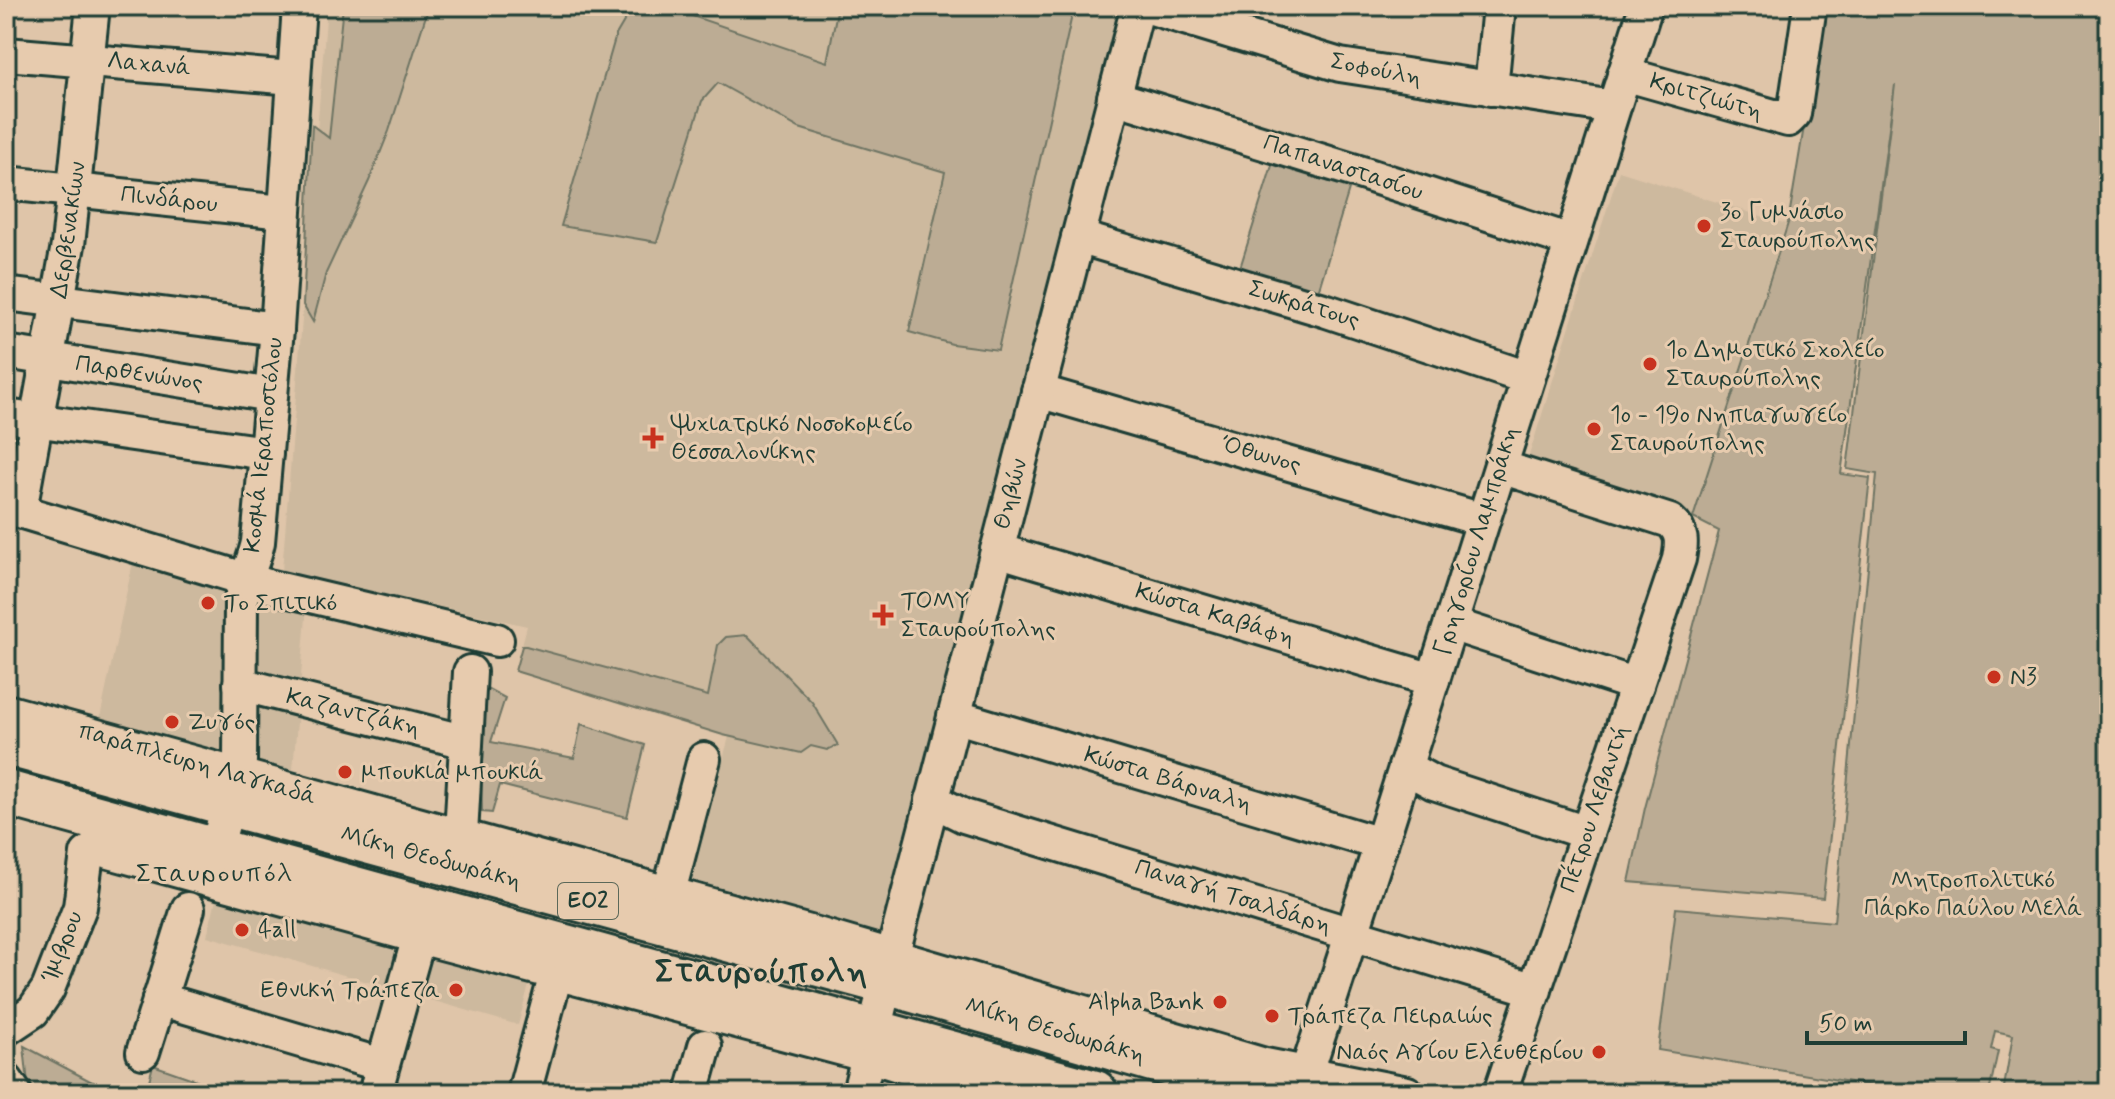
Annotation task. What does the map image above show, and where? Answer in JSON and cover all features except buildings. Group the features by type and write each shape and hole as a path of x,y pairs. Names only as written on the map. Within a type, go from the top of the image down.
{"highway":[{"name":"Μίκη Θεοδωράκη","path":"6,743 234,790 889,969 1291,1087"},
{"name":"Μίκη Θεοδωράκη","path":"6,793 212,865 872,1044 1095,1093"}],"street":[{"name":"Δερβενακίων","path":"13,509 21,418 49,359 60,300 75,190 93,6"},
{"name":"Κοσμά Ιεραποστόλου","path":"212,865 234,790 241,749 240,618 244,578 256,552 266,453 299,6"},
{"name":"Θηβών","path":"859,1093 1138,6"},
{"name":"Σοφούλη","path":"1145,6 1340,65 1613,107"},
{"path":"1491,89 1499,6"},
{"name":"Γρηγορίου Λαμπράκη","path":"1291,1087 1352,932 1381,844 1646,6"},
{"name":"Κριτζιώτη","path":"1624,74 1788,120 1794,114 1810,6"},
{"name":"Λαχανά","path":"6,54 293,78"},
{"name":"Παπαναστασίου","path":"1114,97 1571,241"},
{"name":"Πινδάρου","path":"6,183 283,212"},
{"name":"Σωκράτους","path":"1078,237 1327,311 1528,378"},
{"path":"6,294 277,329"},
{"name":"Παρθενώνος","path":"6,352 271,395"},
{"name":"Όθωνος","path":"1038,391 1483,520"},
{"path":"21,418 266,453"},
{"name":"Πέτρου Λεβαντή","path":"1500,1093 1679,559 1681,534 1665,519 1501,467"},
{"path":"13,509 244,578 497,640"},
{"name":"Κώστα Καβάφη","path":"997,550 1433,680"},
{"path":"1451,624 1637,685"},
{"path":"461,835 470,672"},
{"name":"Καζαντζάκη","path":"240,684 466,742"},
{"name":"παράπλευρη Λαγκαδά","path":"6,711 234,790 461,835 669,892 889,969"},
{"name":"Κώστα Βάρναλη","path":"954,716 1381,844"},
{"path":"669,892 704,759"},
{"path":"1405,767 1434,783 1587,833"},
{"name":"Παναγή Τσαλδάρη","path":"932,800 964,816 1535,990"},
{"name":"Ίμβρου","path":"6,1029 33,1011 48,989 78,913 86,857 92,848 212,865"},
{"path":"143,1052 188,909"},
{"path":"159,999 381,1081 423,923 556,974 872,1044 990,1093"},
{"path":"524,1093 556,974"},
{"path":"692,1093 705,1046"},
{"path":"6,1080 15,1093"},
{"path":"1291,1087 1407,1093"}],"shaded area":[{"name":"Ψυχιατρικό Νοσοκομείο Θεσσαλονίκης","path":"327,6 1127,6 881,934 689,881 729,737 515,671 527,626 282,571"},
{"name":"1ο Δημοτικό Σχολείο Σταυρούπολης","path":"1619,171 1786,224 1693,518 1526,465"},
{"path":"133,562 307,606 292,781 98,727"},
{"path":"217,896 529,985 518,1025 207,936"}],"green space":[{"path":"343,6 429,6 389,131 326,273 313,322 303,305 312,125 329,138"},
{"path":"633,6 663,6 827,62 838,6 1074,6 998,350 952,344 909,332 945,172 799,128 718,83 702,101 657,242 561,226 616,35"},
{"name":"Μητροπολιτικό Πάρκο Παύλου Μελά","path":"1824,6 2109,6 2109,1093 2003,1093 2013,1035 1995,1031 1991,1049 1998,1051 1989,1093 1916,1093 1658,1050 1676,908 1834,922 1877,474 1847,469 1895,85 1841,474 1870,478 1823,898 1629,882 1645,808 1719,531 1693,518 1788,223"},
{"path":"1274,159 1351,183 1317,295 1239,271"},
{"path":"747,635 812,702 838,745 827,750 811,746 801,753 723,735 515,671 522,646 526,646 708,696 718,645 726,637"},
{"path":"479,684 505,698 491,742 574,758 581,724 645,745 627,817 500,785 492,813 482,812"},
{"path":"24,1046 113,1093 36,1093 28,1084"},
{"path":"153,1065 233,1093 146,1093"}],"place":[{"name":"3ο Γυμνάσιο Σταυρούπολης","path":"1704,226"},
{"name":"1ο Δημοτικό Σχολείο Σταυρούπολης","path":"1650,364"},
{"name":"1o - 19o Νηπιαγωγείο Σταυρούπολης","path":"1594,429"},
{"name":"Ψυχιατρικό Νοσοκομείο Θεσσαλονίκης","path":"653,438"},
{"name":"Το Σπιτικό","path":"208,603"},
{"name":"ΤΟΜΥ Σταυρούπολης","path":"883,615"},
{"name":"Ν3","path":"1994,677"},
{"name":"Ζυγός","path":"172,722"},
{"name":"μπουκιά μπουκιά","path":"345,772"},
{"name":"4all","path":"242,930"},
{"name":"Εθνική Τράπεζα","path":"456,990"},
{"name":"Alpha Bank","path":"1220,1002"},
{"name":"Τράπεζα Πειραιώς","path":"1272,1016"},
{"name":"Ναός Αγίου Ελευθερίου","path":"1599,1052"}],"district":[{"name":"Σταυρουπόλ","path":"215,874"},
{"name":"Σταυρούπολη","path":"762,973"}]}
